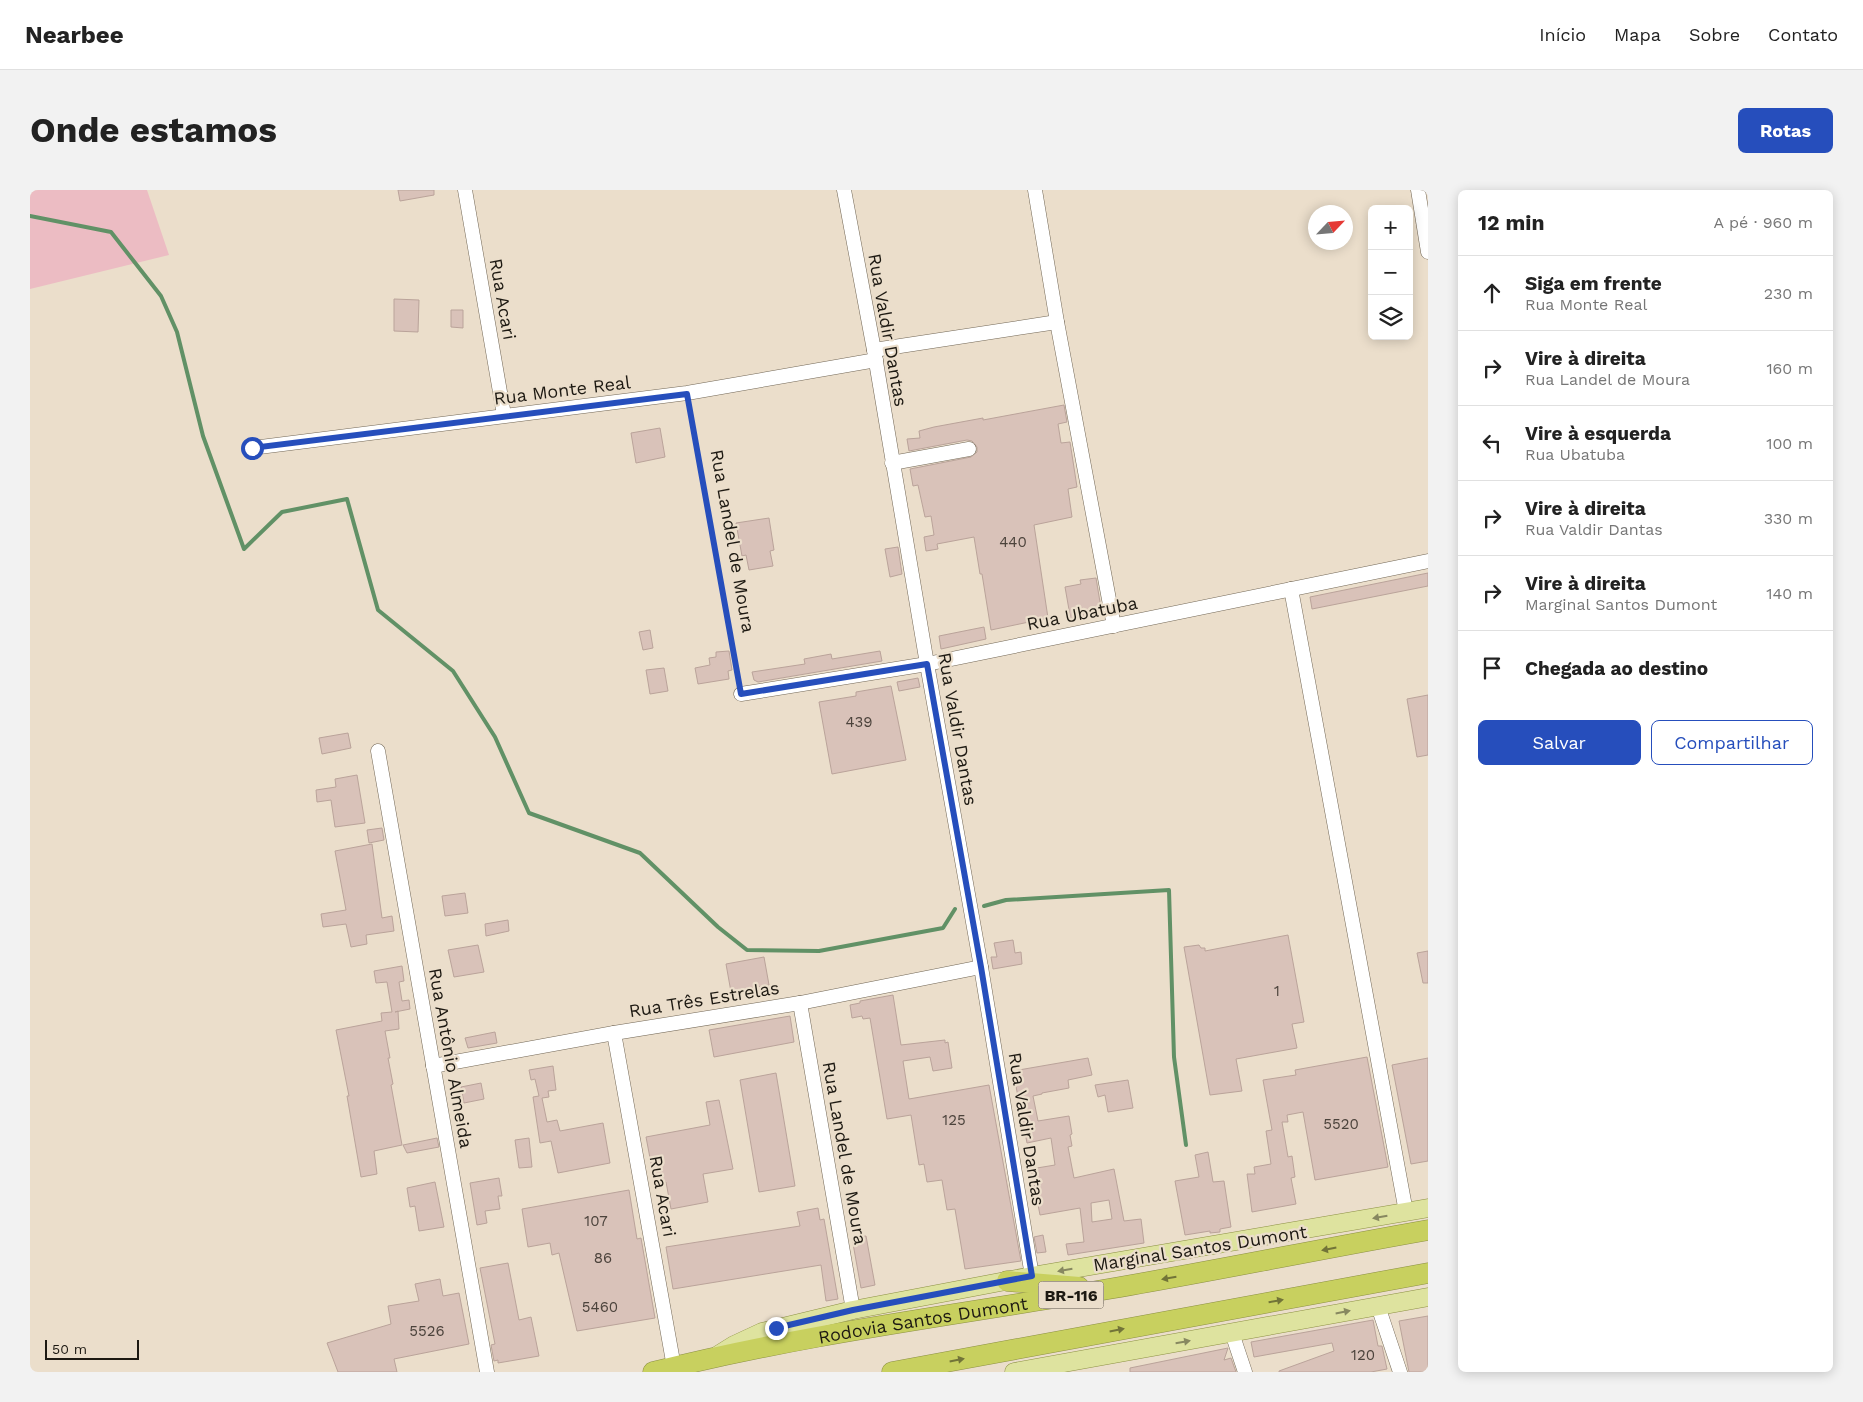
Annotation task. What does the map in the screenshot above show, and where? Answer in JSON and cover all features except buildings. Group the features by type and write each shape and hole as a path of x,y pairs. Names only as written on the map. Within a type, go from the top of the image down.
{"highway":[{"name":"Rodovia Santos Dumont","path":"714,1357 870,1328 1103,1290 1428,1230"},
{"name":"BR-116","path":"892,1372 1428,1273"},
{"path":"1007,1281 1103,1290"},
{"name":"BR-116","path":"654,1372 714,1357"}],"main road":[{"name":"Marginal Santos Dumont","path":"714,1357 762,1332 853,1310 1032,1276 1428,1208"},
{"path":"1014,1372 1428,1297"}],"street":[{"name":"Rua Acari","path":"465,190 504,415"},
{"name":"Rua Valdir Dantas","path":"844,190 875,355 892,462 981,967 1032,1276"},
{"path":"1035,190 1057,322 1114,626"},
{"path":"1418,190 1428,250"},
{"name":"Rua Monte Real","path":"252,448 504,415 687,394 875,355 1057,322"},
{"path":"892,462 969,449"},
{"name":"Rua Ubatuba","path":"741,694 927,664 1428,561"},
{"path":"1291,589 1406,1212"},
{"name":"Rua Antônio Almeida","path":"378,751 487,1372"},
{"name":"Rua Três Estrelas","path":"433,1066 614,1033 800,1003 981,967"},
{"name":"Rua Landel de Moura","path":"800,1003 853,1310"},
{"name":"Rua Acari","path":"614,1033 674,1367"},
{"path":"1378,1306 1400,1372"},
{"path":"1232,1333 1245,1372"}],"path":[{"name":"Rua Landel de Moura","path":"687,394 741,694"}],"shaded area":[{"path":"30,190 147,190 169,255 30,289"}],"waterway":[{"path":"30,216 111,232 161,296 177,332 203,436 244,549 282,512 347,499 378,610 453,671 495,737 529,813 640,853 718,927 747,950 819,951 943,928 955,909"},
{"path":"984,906 1006,900 1169,890 1174,1057 1186,1145"}],"route":[{"path":"252,448 504,415 687,394 741,694 927,664 981,967 1032,1276 853,1310 776,1328"}]}
